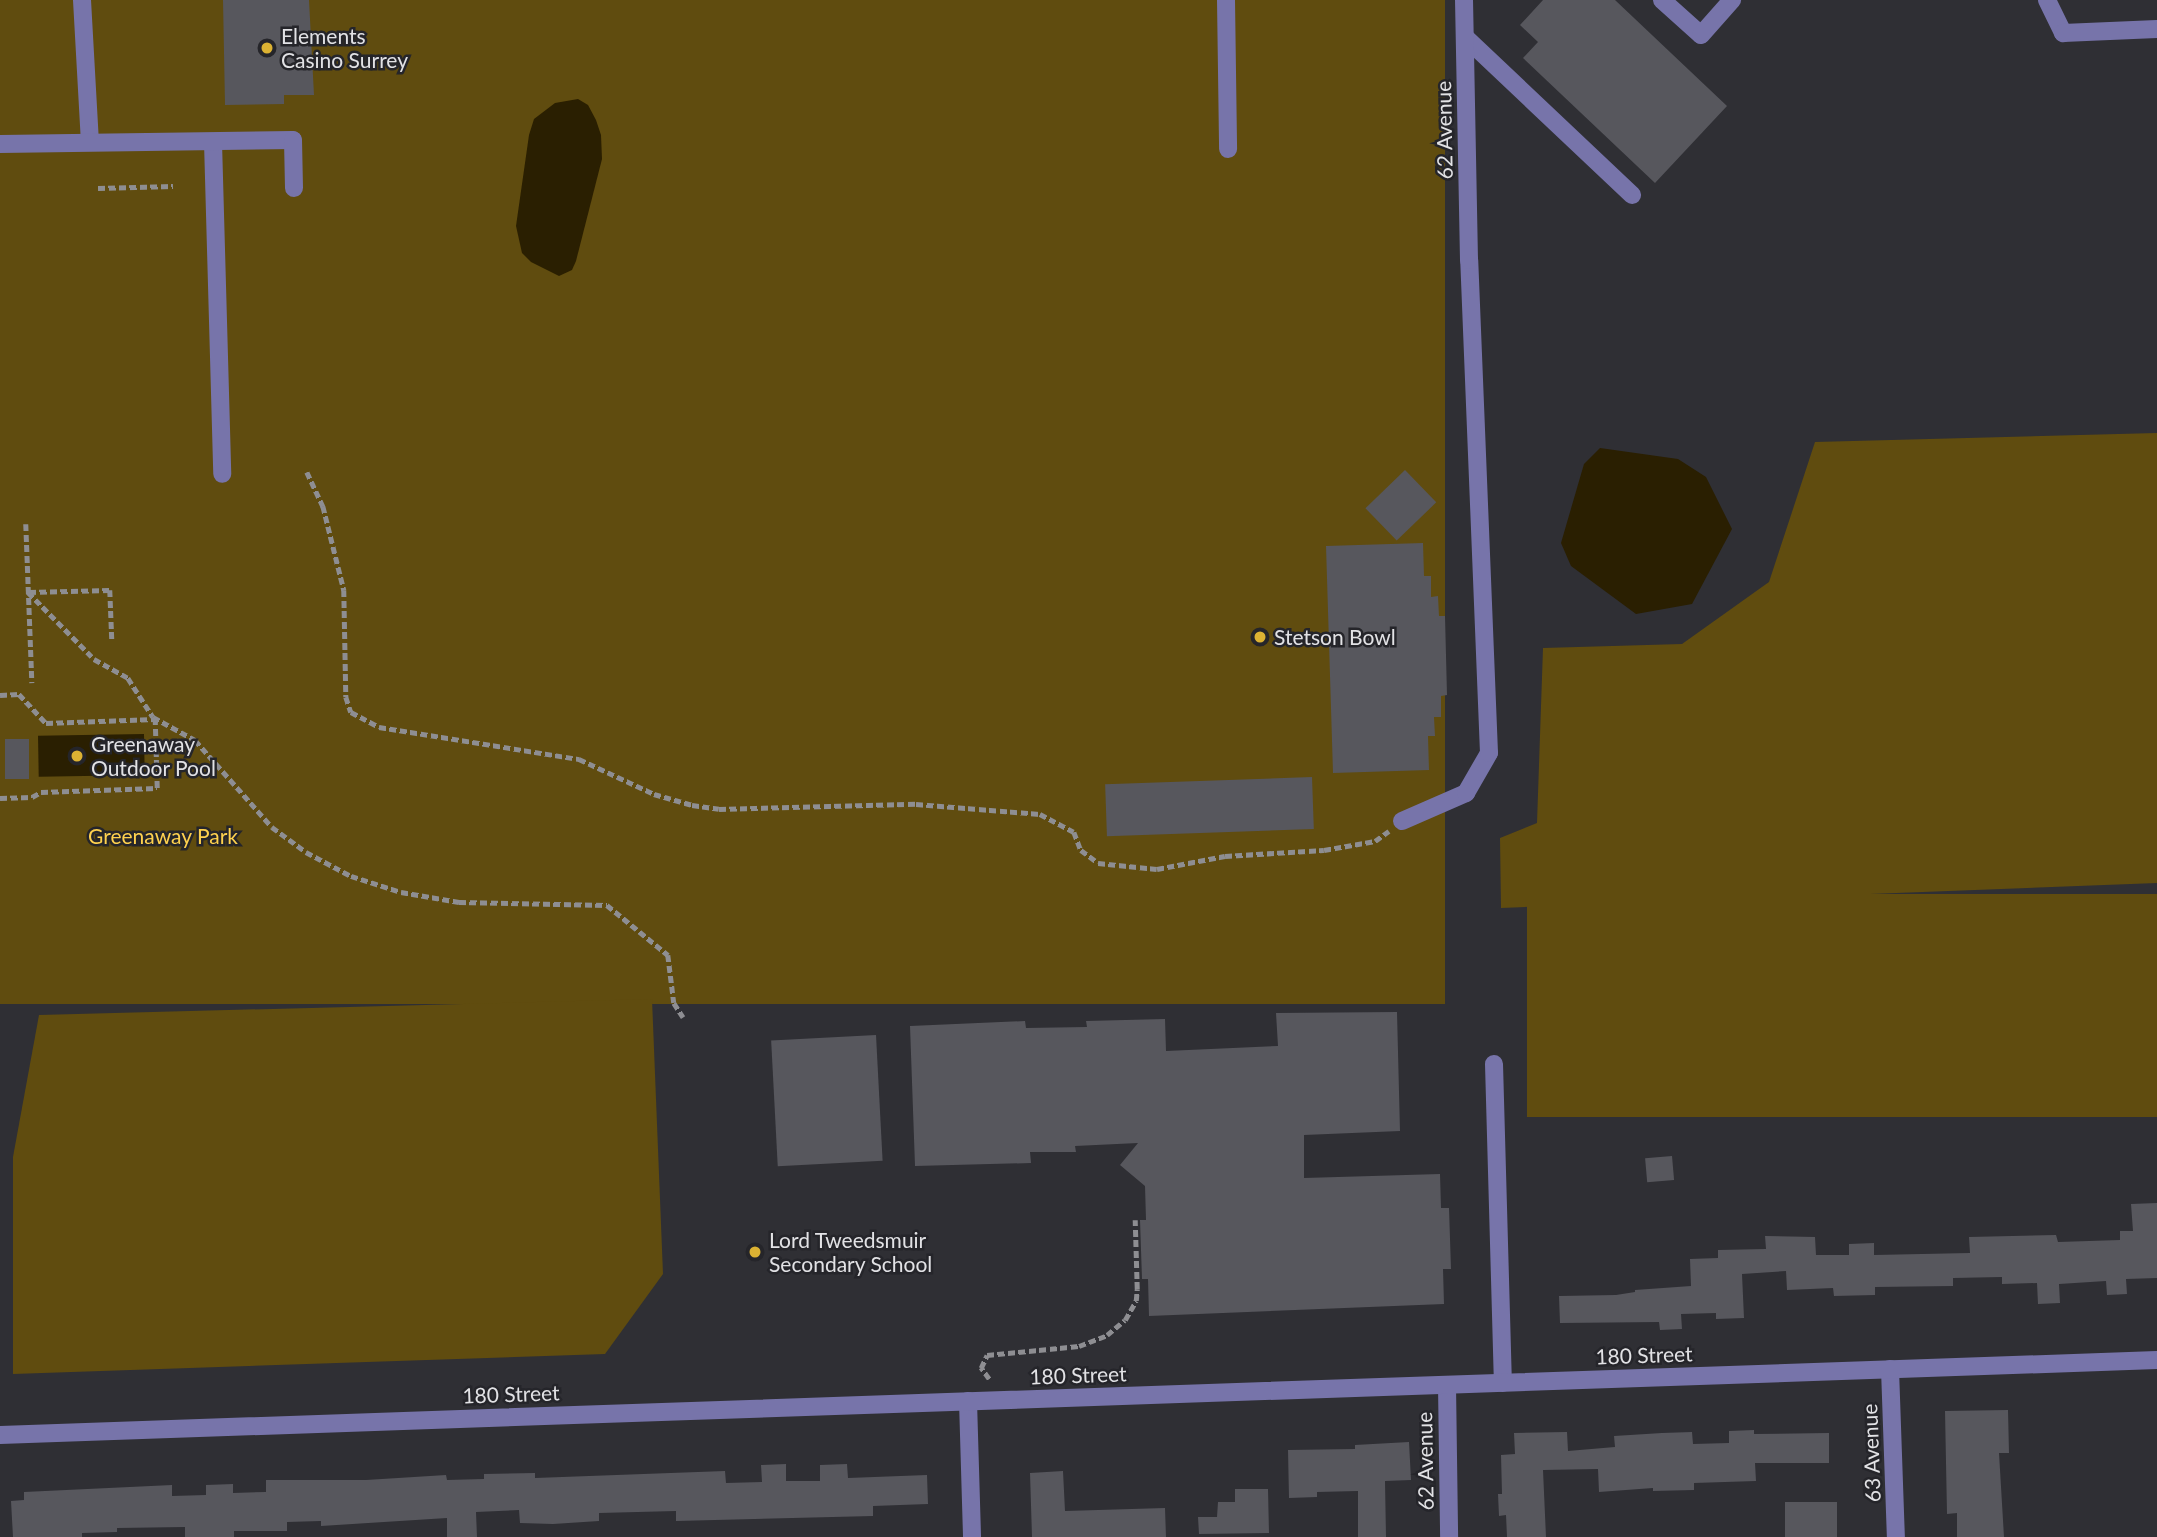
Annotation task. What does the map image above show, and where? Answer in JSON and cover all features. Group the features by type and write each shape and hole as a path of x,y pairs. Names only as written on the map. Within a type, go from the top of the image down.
{"street":[{"path":"82,0 90,141"},
{"path":"1226,0 1228,149"},
{"name":"62 Avenue","path":"1402,821 1466,793 1489,753 1469,260 1464,0"},
{"path":"1662,0 1701,35 1732,0"},
{"path":"2047,0 2063,33 2157,29"},
{"path":"1465,37 1632,195"},
{"path":"0,144 293,140 295,188"},
{"path":"213,142 222,474"},
{"path":"1494,1064 1503,1383"},
{"name":"180 Street","path":"0,1435 2157,1360"},
{"name":"63 Avenue","path":"1890,1368 1896,1537"},
{"name":"62 Avenue","path":"1447,1385 1449,1537"},
{"path":"968,1401 972,1537"}],"path":[{"path":"98,188 173,186"},
{"path":"307,472 323,506 344,590 346,697 351,712 379,727 579,759 654,794 692,805 719,809 916,804 1040,814 1074,832 1081,850 1098,863 1157,869 1225,856 1324,850 1375,841 1402,821"},
{"path":"26,524 32,683"},
{"path":"28,592 110,590 112,640"},
{"path":"28,592 94,659 128,678 156,719 195,740 272,827 306,852 351,876 401,892 459,902 607,905 668,955 674,1003 683,1017"},
{"path":"0,695 19,694 46,723 156,719"},
{"path":"0,798 32,797 41,792 158,788 156,719"},
{"path":"989,1379 981,1368 983,1357 987,1355 1079,1346 1107,1335 1125,1320 1136,1301 1135,1220"}],"green space":[{"name":"Greenaway Park","path":"0,0 1445,0 1445,1004 0,1004"},
{"path":"2157,433 2157,883 1501,908 1500,838 1537,823 1543,648 1682,644 1769,582 1815,442"},
{"path":"1527,894 2157,894 2157,1117 1527,1117"},
{"path":"652,999 663,1274 605,1354 13,1374 13,1157 39,1015"}],"shaded area":[{"path":"578,99 588,105 596,120 601,135 602,159 576,261 572,270 559,276 531,262 522,253 516,226 529,135 534,119 555,103"},
{"path":"1600,448 1678,459 1706,477 1732,529 1692,604 1636,614 1571,566 1561,543 1584,464"},
{"path":"144,734 145,775 39,777 38,736"}],"building":[{"name":"Elements Casino Surrey","path":"223,0 309,0 314,95 284,95 284,104 225,105"},
{"path":"1543,0 1615,0 1727,106 1655,183 1523,58 1538,42 1520,25"},
{"path":"1405,470 1436,502 1397,541 1365,508"},
{"path":"1423,543 1424,576 1431,576 1431,597 1438,596 1439,616 1445,616 1447,695 1441,696 1441,717 1434,717 1435,736 1428,736 1429,770 1333,773 1326,546"},
{"path":"5,739 29,739 29,779 5,779"},
{"path":"1312,777 1314,829 1107,836 1105,784"},
{"path":"1397,1012 1400,1131 1304,1135 1304,1178 1440,1174 1441,1208 1449,1208 1451,1269 1443,1269 1444,1304 1149,1316 1148,1279 1142,1279 1140,1220 1146,1220 1145,1186 1120,1165 1138,1143 1075,1146 1076,1152 1030,1152 1031,1163 915,1166 910,1026 1025,1021 1026,1028 1087,1027 1086,1021 1165,1019 1166,1051 1278,1046 1276,1013"},
{"path":"876,1035 883,1161 778,1166 771,1040"},
{"path":"1672,1156 1674,1180 1647,1182 1645,1158"},
{"path":"2157,1203 2157,1278 2126,1279 2127,1294 2107,1295 2106,1281 2059,1284 2060,1303 2038,1304 2037,1283 2002,1284 2002,1277 1953,1278 1953,1286 1875,1287 1875,1295 1834,1296 1833,1288 1787,1290 1786,1271 1742,1274 1744,1318 1716,1319 1716,1313 1681,1314 1682,1329 1660,1330 1659,1322 1560,1323 1559,1296 1616,1295 1635,1290 1691,1286 1690,1259 1718,1258 1718,1250 1766,1249 1765,1236 1815,1237 1816,1255 1849,1255 1849,1244 1874,1243 1874,1255 1970,1253 1969,1237 2056,1235 2058,1242 2120,1240 2120,1231 2133,1231 2131,1204"},
{"path":"2008,1410 2009,1453 1999,1453 2004,1537 1957,1537 1957,1513 1947,1514 1945,1411"},
{"path":"1754,1430 1754,1434 1829,1433 1829,1463 1755,1463 1756,1481 1694,1483 1694,1490 1653,1491 1653,1488 1599,1492 1598,1469 1543,1470 1546,1537 1507,1537 1506,1515 1499,1516 1498,1494 1502,1494 1501,1455 1515,1454 1514,1433 1567,1432 1568,1451 1615,1447 1614,1436 1662,1433 1692,1432 1693,1444 1729,1443 1729,1431"},
{"path":"1409,1442 1411,1480 1385,1481 1386,1537 1358,1537 1358,1491 1317,1492 1317,1497 1289,1498 1288,1450 1355,1449 1355,1445"},
{"path":"786,1464 786,1481 820,1481 820,1465 847,1464 848,1478 927,1475 928,1504 873,1506 873,1516 676,1521 676,1511 599,1513 599,1521 553,1524 520,1523 519,1510 476,1512 477,1537 447,1537 447,1518 321,1526 321,1521 287,1522 287,1531 234,1531 234,1537 185,1537 185,1527 117,1528 117,1532 82,1533 82,1537 13,1537 11,1501 24,1500 24,1492 172,1485 172,1496 206,1495 206,1485 233,1484 233,1493 266,1492 266,1480 366,1480 446,1475 447,1480 484,1479 484,1474 535,1473 535,1478 725,1471 726,1483 762,1482 761,1465"},
{"path":"1063,1471 1065,1511 1165,1508 1166,1537 1032,1537 1030,1473"},
{"path":"1235,1489 1268,1489 1269,1533 1199,1534 1198,1517 1217,1517 1218,1502 1235,1502"},
{"path":"1785,1502 1837,1502 1837,1537 1785,1537"}],"place":[{"name":"Elements Casino Surrey","path":"267,48"},
{"name":"Stetson Bowl","path":"1260,637"},
{"name":"Greenaway Outdoor Pool","path":"77,756"},
{"name":"Lord Tweedsmuir Secondary School","path":"755,1252"}]}
